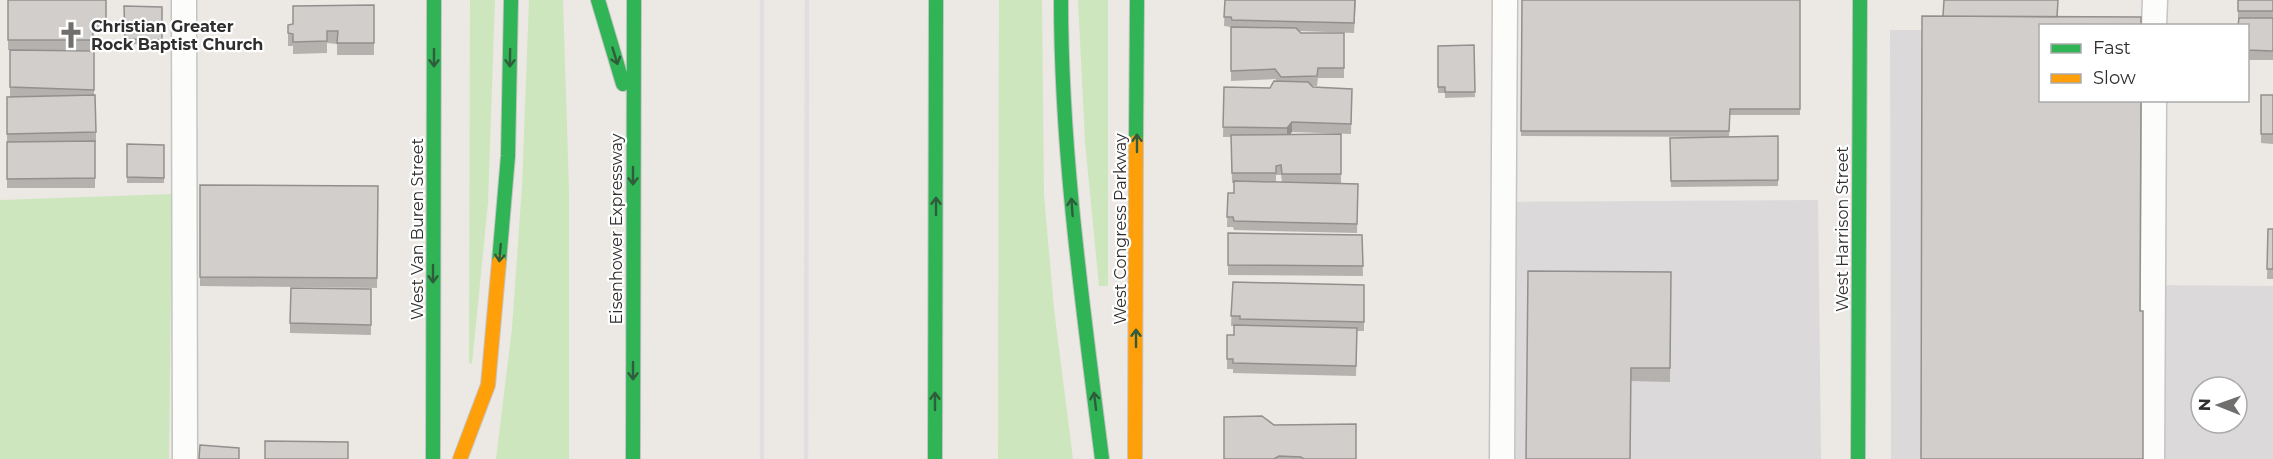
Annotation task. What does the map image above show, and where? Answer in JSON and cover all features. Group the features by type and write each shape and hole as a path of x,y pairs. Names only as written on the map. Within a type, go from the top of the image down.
{"main road":[{"name":"West Van Buren Street","path":"433,459 434,0"},
{"path":"460,459 488,385 508,156 511,0"},
{"path":"598,0 633,117"},
{"name":"Eisenhower Expressway","path":"633,459 634,0"},
{"path":"935,459 936,0"},
{"path":"1061,0 1061,46 1073,223 1102,459"},
{"name":"West Congress Parkway","path":"1135,459 1137,0"},
{"name":"West Harrison Street","path":"1858,459 1860,0"}],"lane":[{"path":"184,0 185,459"},
{"path":"1502,459 1505,0"},
{"path":"2154,24 2155,0"},
{"path":"2152,459 2154,102"}],"shaded area":[{"path":"1890,30 2039,30 2039,102 2154,102 2154,285 2273,286 2273,459 1891,459"},
{"path":"1818,200 1821,459 1502,459 1503,202"}],"green space":[{"path":"470,0 495,0 488,203 472,364 469,363"},
{"path":"529,0 563,0 569,190 569,459 496,459 512,328 522,186"},
{"path":"999,0 1042,0 1044,195 1054,309 1073,459 998,459"},
{"path":"1078,0 1108,0 1108,286 1099,286 1085,142"},
{"path":"172,194 169,459 0,459 0,200"}],"building":[{"path":"8,0 106,0 106,22 93,21 93,40 8,40"},
{"path":"1225,0 1355,0 1354,23 1232,20 1231,17 1224,17"},
{"path":"1522,0 1800,0 1800,109 1730,109 1729,131 1521,131"},
{"path":"1944,0 2058,0 2057,17 1943,16"},
{"path":"2238,0 2273,0 2273,11 2238,11"},
{"path":"374,5 374,43 337,43 338,31 327,31 327,41 293,42 293,34 288,33 288,25 293,24 293,6"},
{"path":"124,6 162,7 162,40 125,39"},
{"path":"1922,16 2141,17 2141,24 2039,24 2039,102 2141,102 2140,311 2143,311 2143,459 1921,459"},
{"path":"2239,18 2273,18 2273,51 2249,50 2249,24 2238,24"},
{"path":"1231,27 1296,28 1301,33 1344,33 1344,68 1318,68 1317,76 1281,77 1275,69 1231,71"},
{"path":"1474,45 1475,92 1445,92 1445,87 1438,87 1438,46"},
{"path":"10,50 94,51 94,90 10,87"},
{"path":"1274,81 1308,82 1313,87 1352,89 1351,124 1292,122 1287,128 1223,127 1224,87 1270,88"},
{"path":"95,95 96,132 7,134 7,97"},
{"path":"2261,95 2273,95 2273,134 2261,134"},
{"path":"1341,134 1341,174 1282,174 1281,165 1276,166 1276,173 1232,173 1231,135"},
{"path":"1778,136 1778,180 1671,181 1670,138"},
{"path":"95,141 95,178 7,179 7,142"},
{"path":"127,144 164,145 164,178 127,177"},
{"path":"1234,181 1358,184 1357,224 1234,221 1233,217 1227,217 1228,193 1234,193"},
{"path":"200,185 378,186 377,278 200,277"},
{"path":"2268,229 2273,229 2273,269 2267,269"},
{"path":"1228,233 1362,235 1363,266 1228,265"},
{"path":"1528,271 1671,272 1670,368 1631,368 1630,459 1526,459"},
{"path":"1233,282 1364,285 1364,322 1240,319 1240,316 1231,316"},
{"path":"291,288 371,289 371,325 290,323"},
{"path":"1234,325 1357,328 1356,366 1233,363 1233,359 1227,359 1227,335 1234,335"},
{"path":"1262,416 1274,425 1356,424 1356,459 1304,459 1279,456 1274,459 1224,459 1224,417"},
{"path":"265,441 348,442 348,459 265,459"},
{"path":"200,445 239,448 239,459 199,459"}],"railway":[{"path":"762,0 762,459"},
{"path":"806,459 807,0"}],"traffic: fast":[{"path":"433,459 434,0"},
{"path":"499,262 508,156 511,0"},
{"path":"598,0 623,84"},
{"path":"633,459 634,0"},
{"path":"935,459 936,0"},
{"path":"1061,0 1069,173 1102,459"},
{"path":"1136,142 1137,0"},
{"path":"1858,459 1860,0"}],"traffic: slow":[{"path":"1135,459 1136,142"},
{"path":"460,459 488,385 499,262"}],"place":[{"name":"Christian Greater Rock Baptist Church","path":"71,35"}]}
